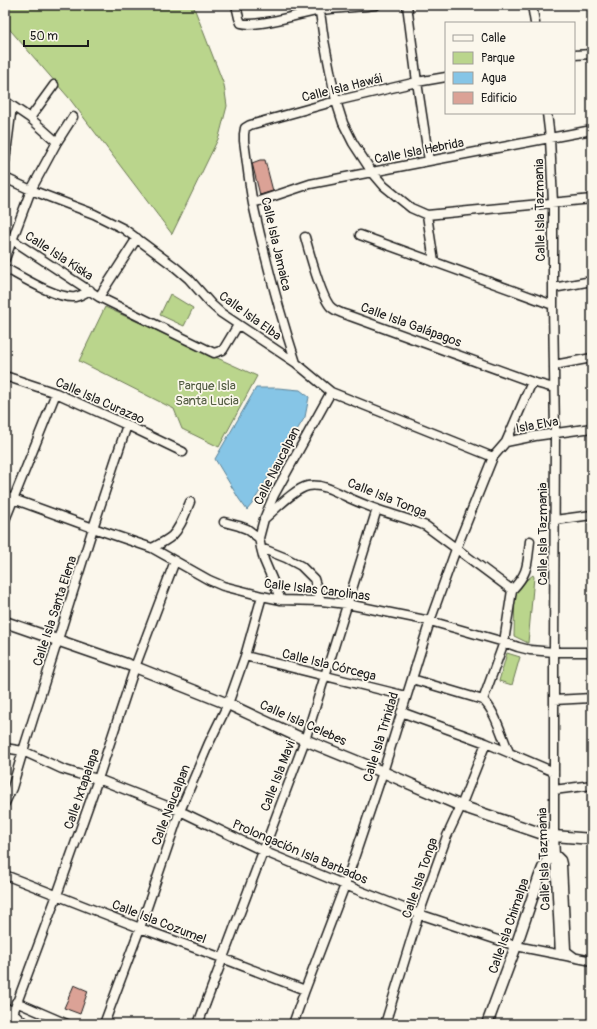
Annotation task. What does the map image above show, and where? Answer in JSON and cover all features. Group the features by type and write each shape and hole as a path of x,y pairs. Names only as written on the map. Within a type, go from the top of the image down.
{"street":[{"path":"236,5 238,18 241,23 245,24 263,23 319,8 376,5"},
{"path":"407,5 429,161"},
{"path":"532,5 535,22"},
{"path":"319,8 336,101 346,130 372,172 384,186 411,208 427,215 592,198"},
{"path":"575,55 592,54"},
{"name":"Calle Isla Hawái","path":"245,128 250,125 336,101 417,82 445,77"},
{"path":"30,118 54,85"},
{"path":"5,101 30,118 57,142"},
{"path":"5,161 12,106"},
{"name":"Calle Isla Tazmania","path":"547,114 550,138 552,203 555,433 554,836 560,955"},
{"path":"5,259 9,237 31,190 57,142 73,117"},
{"name":"Calle Isla Jamaica","path":"245,128 244,141 253,202 266,260 283,323 296,363"},
{"name":"Calle Isla Hebrida","path":"253,202 310,184 592,130"},
{"name":"Calle Isla Elba","path":"5,178 31,190 106,219 124,229 189,279 221,313 296,363 331,392 493,457"},
{"path":"427,215 434,262"},
{"path":"360,235 553,305"},
{"name":"Calle Isla Kiska","path":"9,237 99,297 214,353 223,350 238,325"},
{"name":"Calle Isla Galápagos","path":"305,237 322,291 327,302 332,308 350,316 532,382 554,388"},
{"path":"99,297 137,238"},
{"path":"5,268 42,288 62,295 76,297 90,290"},
{"path":"553,288 592,281"},
{"path":"554,365 592,358"},
{"name":"Calle Isla Curazao","path":"5,376 56,394 127,425 183,452"},
{"path":"506,442 532,382"},
{"name":"Calle Naucalpan","path":"281,600 264,560 261,548 260,538 264,519 274,495 331,392"},
{"path":"5,520 9,498 56,394"},
{"name":"Calle Isla Santa Elena","path":"5,803 12,788 93,528 127,425"},
{"name":"Isla Elva","path":"493,457 506,442 592,428"},
{"name":"Calle Isla Trinidad","path":"293,1024 345,885 383,772 430,621 456,549 493,457"},
{"name":"Calle Isla Tonga","path":"264,519 295,492 307,486 320,486 336,491 377,509 426,526 512,590"},
{"name":"Calle Islas Carolinas","path":"9,498 152,548 209,580 223,586 281,600 321,601 347,604 430,621 530,650 554,652 592,652"},
{"path":"152,548 177,531 190,502"},
{"name":"Calle Isla Mavi","path":"198,1024 305,740 377,509"},
{"path":"555,520 592,515"},
{"path":"224,522 247,529 260,538"},
{"path":"483,700 504,642 512,590 520,581 526,570 530,541"},
{"path":"261,548 301,566 314,579 321,601"},
{"name":"Calle Ixtapalapa","path":"9,1024 9,1011 16,1002 57,895 98,779 135,667 175,561"},
{"name":"Calle Naucalpan","path":"104,1024 140,928 180,811 209,743 228,704 245,656 262,596"},
{"name":"Calle Isla Celebes","path":"5,622 135,667 228,704 305,740 461,806 534,832 554,836 592,838"},
{"name":"Calle Isla Córcega","path":"245,656 406,696"},
{"path":"412,679 483,700 488,704 509,752"},
{"path":"554,700 592,698"},
{"path":"402,712 509,752 554,772"},
{"name":"Calle Isla Tonga","path":"385,1024 419,914 447,836 461,806 486,743"},
{"name":"Prolongación Isla Barbados","path":"5,748 23,751 62,769 98,779 180,811 263,851 419,914 516,946 592,961"},
{"path":"554,790 592,785"},
{"name":"Calle Isla Chimalpa","path":"487,1024 539,878 548,860 554,836"},
{"path":"555,854 561,860 562,864 566,949 567,952 577,958"},
{"name":"Calle Isla Cozumel","path":"5,875 305,990"},
{"path":"16,1002 67,1024"},
{"path":"9,1011 24,1024"}],"green space":[{"path":"5,5 193,5 224,85 227,106 219,137 172,234 69,98 5,24"},
{"path":"170,294 193,308 184,326 160,315"},
{"name":"Parque Isla Santa Lucia","path":"105,307 257,376 219,447 182,429 174,409 79,361"},
{"path":"533,575 528,643 514,636 515,589"},
{"path":"507,653 520,657 512,685 499,681"}],"water":[{"path":"256,388 300,390 309,397 305,417 247,510 215,459"}],"building":[{"path":"265,160 273,191 260,195 252,163"},
{"path":"74,985 88,991 80,1014 64,1008"}]}
